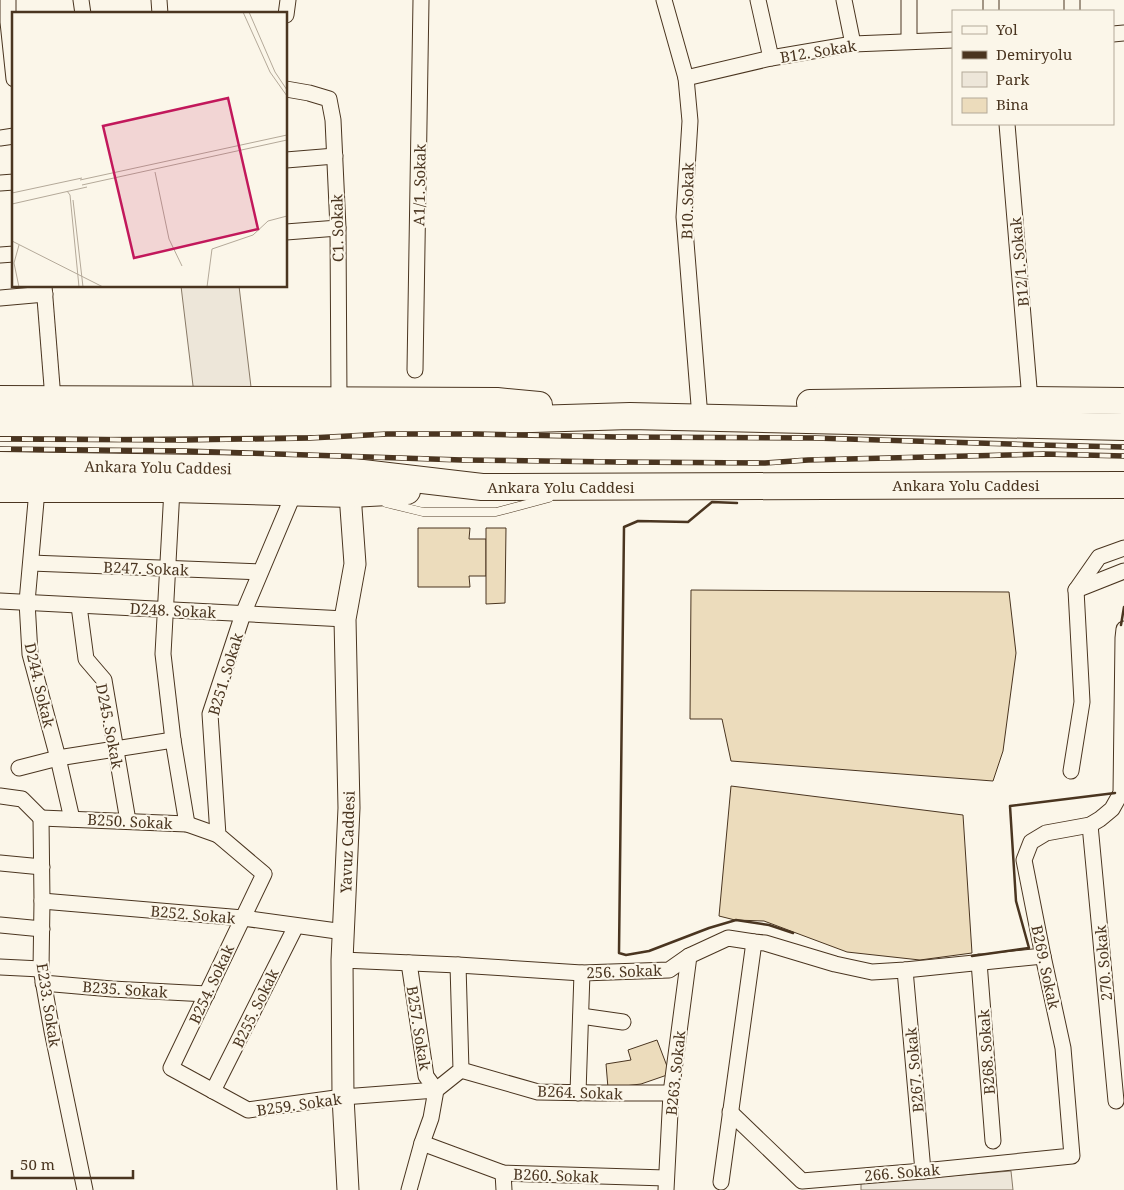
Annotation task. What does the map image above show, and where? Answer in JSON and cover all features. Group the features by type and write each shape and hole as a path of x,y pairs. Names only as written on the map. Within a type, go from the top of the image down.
{"highway":[{"path":"0,399 497,401 551,406 604,417"},
{"path":"630,416 699,405 1030,400 1124,401"},
{"path":"0,423 120,424 456,421 630,416 1124,427"},
{"name":"Ankara Yolu Caddesi","path":"0,465 337,470 482,488 1124,485"},
{"path":"713,486 768,496 1124,500"},
{"path":"0,489 172,489 350,494 482,488"}],"main road":[{"name":"Yavuz Caddesi","path":"348,1190 343,1097 342,960 349,808 345,619 355,564 350,494"}],"street":[{"path":"8,0 12,60"},
{"name":"A1/1. Sokak","path":"415,370 421,0"},
{"name":"B10. Sokak","path":"664,0 686,78 690,122 684,217 699,405"},
{"path":"758,0 771,58"},
{"path":"844,0 853,44"},
{"path":"909,0 909,42"},
{"name":"B12. Sokak","path":"686,78 771,58 853,44 952,40"},
{"name":"C1. Sokak","path":"288,89 328,99 333,120 338,228 340,400"},
{"name":"B12/1. Sokak","path":"1007,125 1030,400"},
{"path":"288,160 335,156"},
{"path":"288,232 338,228"},
{"path":"0,298 44,290 53,399"},
{"path":"172,489 163,654 173,740 187,824"},
{"name":"D244. Sokak","path":"37,490 27,602 30,654 72,819"},
{"name":"B251. Sokak","path":"218,835 210,714 243,614 294,493"},
{"path":"1071,771 1082,702 1076,590 1099,556 1124,548"},
{"name":"B247. Sokak","path":"31,563 260,572"},
{"path":"1076,590 1124,571"},
{"name":"D248. Sokak","path":"0,601 345,619"},
{"name":"D245. Sokak","path":"78,606 86,658 104,680 128,821"},
{"path":"1090,825 1112,809 1122,794 1124,629"},
{"path":"19,768 58,758 173,740"},
{"path":"0,796 22,799 41,818"},
{"name":"B250. Sokak","path":"41,818 187,824 218,835"},
{"name":"E233. Sokak","path":"41,818 42,976 85,1190"},
{"name":"B269. Sokak","path":"1072,1156 1063,1048 1024,860 1031,842 1046,832 1090,825"},
{"name":"270. Sokak","path":"1090,825 1116,1101"},
{"name":"B254. Sokak","path":"171,1068 264,874 218,835"},
{"path":"0,863 42,868"},
{"name":"B252. Sokak","path":"42,901 242,918 344,932"},
{"path":"0,925 42,929"},
{"name":"B255. Sokak","path":"214,1091 296,926"},
{"name":"256. Sokak","path":"342,960 582,973 669,970 689,956 728,938 765,943 835,964 872,972 1043,956"},
{"path":"720,1182 754,942"},
{"name":"B263. Sokak","path":"666,1184 671,1093 689,956"},
{"name":"B268. Sokak","path":"979,962 993,1141"},
{"name":"B257. Sokak","path":"409,963 426,1076 436,1090"},
{"path":"409,1190 431,1118 436,1090 461,1070 458,965"},
{"name":"B235. Sokak","path":"0,967 112,989 207,994"},
{"name":"B267. Sokak","path":"905,970 923,1171"},
{"path":"578,1093 582,973"},
{"path":"581,1016 623,1022"},
{"name":"B259. Sokak","path":"171,1068 248,1110 343,1097 436,1090"},
{"name":"B264. Sokak","path":"461,1070 538,1092 671,1093"},
{"name":"266. Sokak","path":"730,1112 802,1181 1072,1156"},
{"name":"B260. Sokak","path":"422,1143 503,1173 666,1184"},
{"path":"503,1173 504,1190"}],"lane":[{"path":"350,494 423,512 496,512 586,487"}],"green space":[{"path":"181,288 239,288 251,387 194,394"},
{"path":"1011,1171 1013,1190 861,1190 861,1183"}],"building":[{"path":"418,528 470,528 469,539 486,539 486,576 469,576 470,587 418,587"},
{"path":"486,528 506,528 505,603 486,604"},
{"path":"691,590 1009,592 1016,653 1003,751 993,781 731,761 722,719 690,719"},
{"path":"731,786 963,815 972,953 920,960 847,952 764,921 735,920 719,916"},
{"path":"657,1040 670,1074 641,1084 608,1088 606,1064 631,1060 628,1050"}],"railway":[{"path":"0,439 183,440 310,438 387,434 477,434 815,438 1124,447"},
{"path":"0,449 184,451 462,460 765,463 808,460 1044,454 1124,456"}],"wall":[{"path":"737,503 712,502 688,522 638,521 624,527 619,953 626,955 649,951 709,928 736,920 769,925 793,933"},
{"path":"1121,625 1124,607"},
{"path":"972,956 1029,948 1016,901 1010,806 1115,793"}]}
